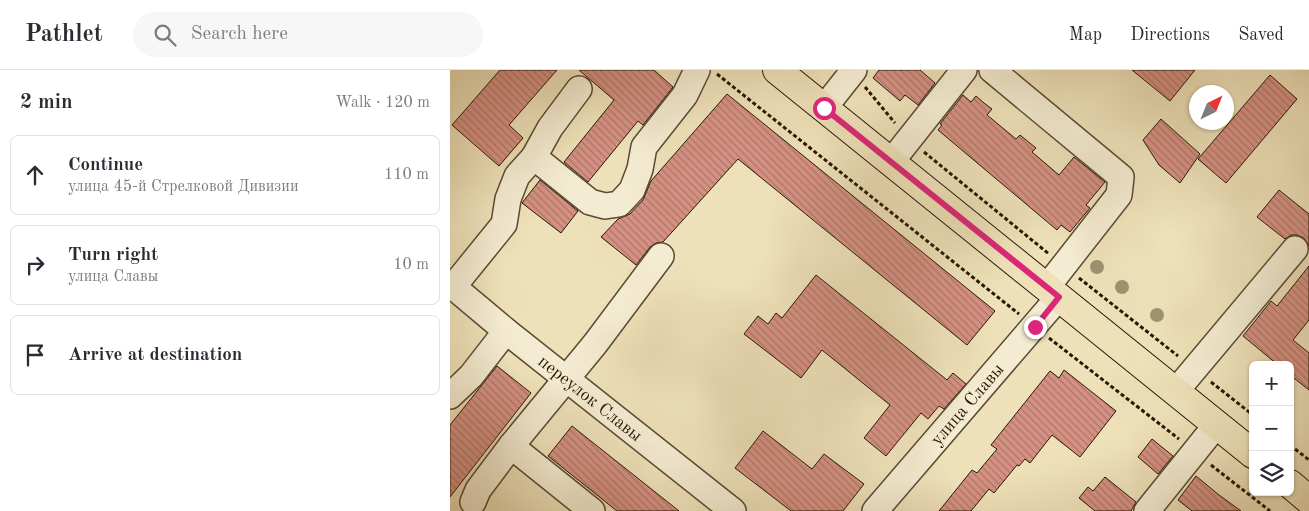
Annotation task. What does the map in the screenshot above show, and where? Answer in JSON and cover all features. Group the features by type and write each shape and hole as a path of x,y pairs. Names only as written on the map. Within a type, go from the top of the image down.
{"main road":[{"path":"778,70 1249,451"},
{"path":"1294,487 1309,500"}],"street":[{"path":"534,156 590,202 605,206 619,204 632,190 640,169 644,147 685,95 697,70"},
{"path":"891,162 964,70"},
{"name":"улица Славы","path":"875,511 1035,327 1053,292 1063,265 1119,195 1121,177 992,70"},
{"path":"824,108 853,71"},
{"path":"452,286 504,224 508,199 517,176 534,156 550,128 579,89"},
{"path":"1176,391 1295,249"},
{"path":"476,508 478,490 511,446 595,344 661,256"},
{"name":"переулок Славы","path":"452,286 732,511"},
{"path":"450,396 471,376 506,331"},
{"path":"1147,511 1217,424"},
{"path":"511,446 592,511"}],"path":[{"path":"713,70 1035,327 1270,511"},
{"path":"853,71 908,140 1249,412"},
{"path":"1294,448 1309,460"}],"building":[{"path":"500,70 557,70 509,125 523,138 499,166 452,125"},
{"path":"579,70 654,70 673,87 643,125 638,121 588,182 564,162 614,100"},
{"path":"879,70 920,70 935,83 918,105 905,95 900,101 873,78"},
{"path":"1132,70 1195,70 1170,101"},
{"path":"1270,75 1297,99 1226,183 1198,159 1223,130 1234,130 1234,117"},
{"path":"727,94 995,311 967,345 738,159 663,242 656,243 650,247 636,265 601,237 618,219 630,214 643,200 651,181"},
{"path":"963,95 971,102 976,96 992,109 987,115 1016,139 1020,135 1036,148 1032,152 1059,175 1074,157 1105,182 1086,205 1090,208 1070,232 1061,225 1057,230 938,130 942,125 940,124"},
{"path":"1161,119 1200,154 1180,183 1159,165 1143,140"},
{"path":"540,180 578,211 561,233 522,203"},
{"path":"1279,190 1309,214 1309,249 1304,238 1291,235 1285,239 1257,217"},
{"path":"1309,266 1309,320 1293,340 1309,353 1309,390 1294,378 1294,361 1273,361 1243,336 1271,301 1277,306"},
{"path":"816,275 947,380 953,373 966,384 944,409 939,406 928,419 921,413 886,456 864,438 890,405 822,350 801,378 744,334 758,316 768,324 776,313 782,318"},
{"path":"497,366 531,393 450,497 450,425"},
{"path":"1064,370 1116,411 1080,457 1052,435 1030,463 1025,459 1019,466 1017,465 994,493 989,489 971,511 939,511 972,470 977,473 997,449 991,445 1050,371 1059,378"},
{"path":"572,426 679,511 617,511 548,456"},
{"path":"763,431 812,469 824,454 864,484 843,511 791,511 735,468"},
{"path":"1152,439 1173,456 1158,474 1138,457"},
{"path":"1196,476 1241,511 1192,511 1178,500"},
{"path":"1105,477 1136,502 1131,511 1095,511 1079,498 1088,487 1093,491"}],"route":[{"path":"824,108 1059,297 1035,327"}]}
